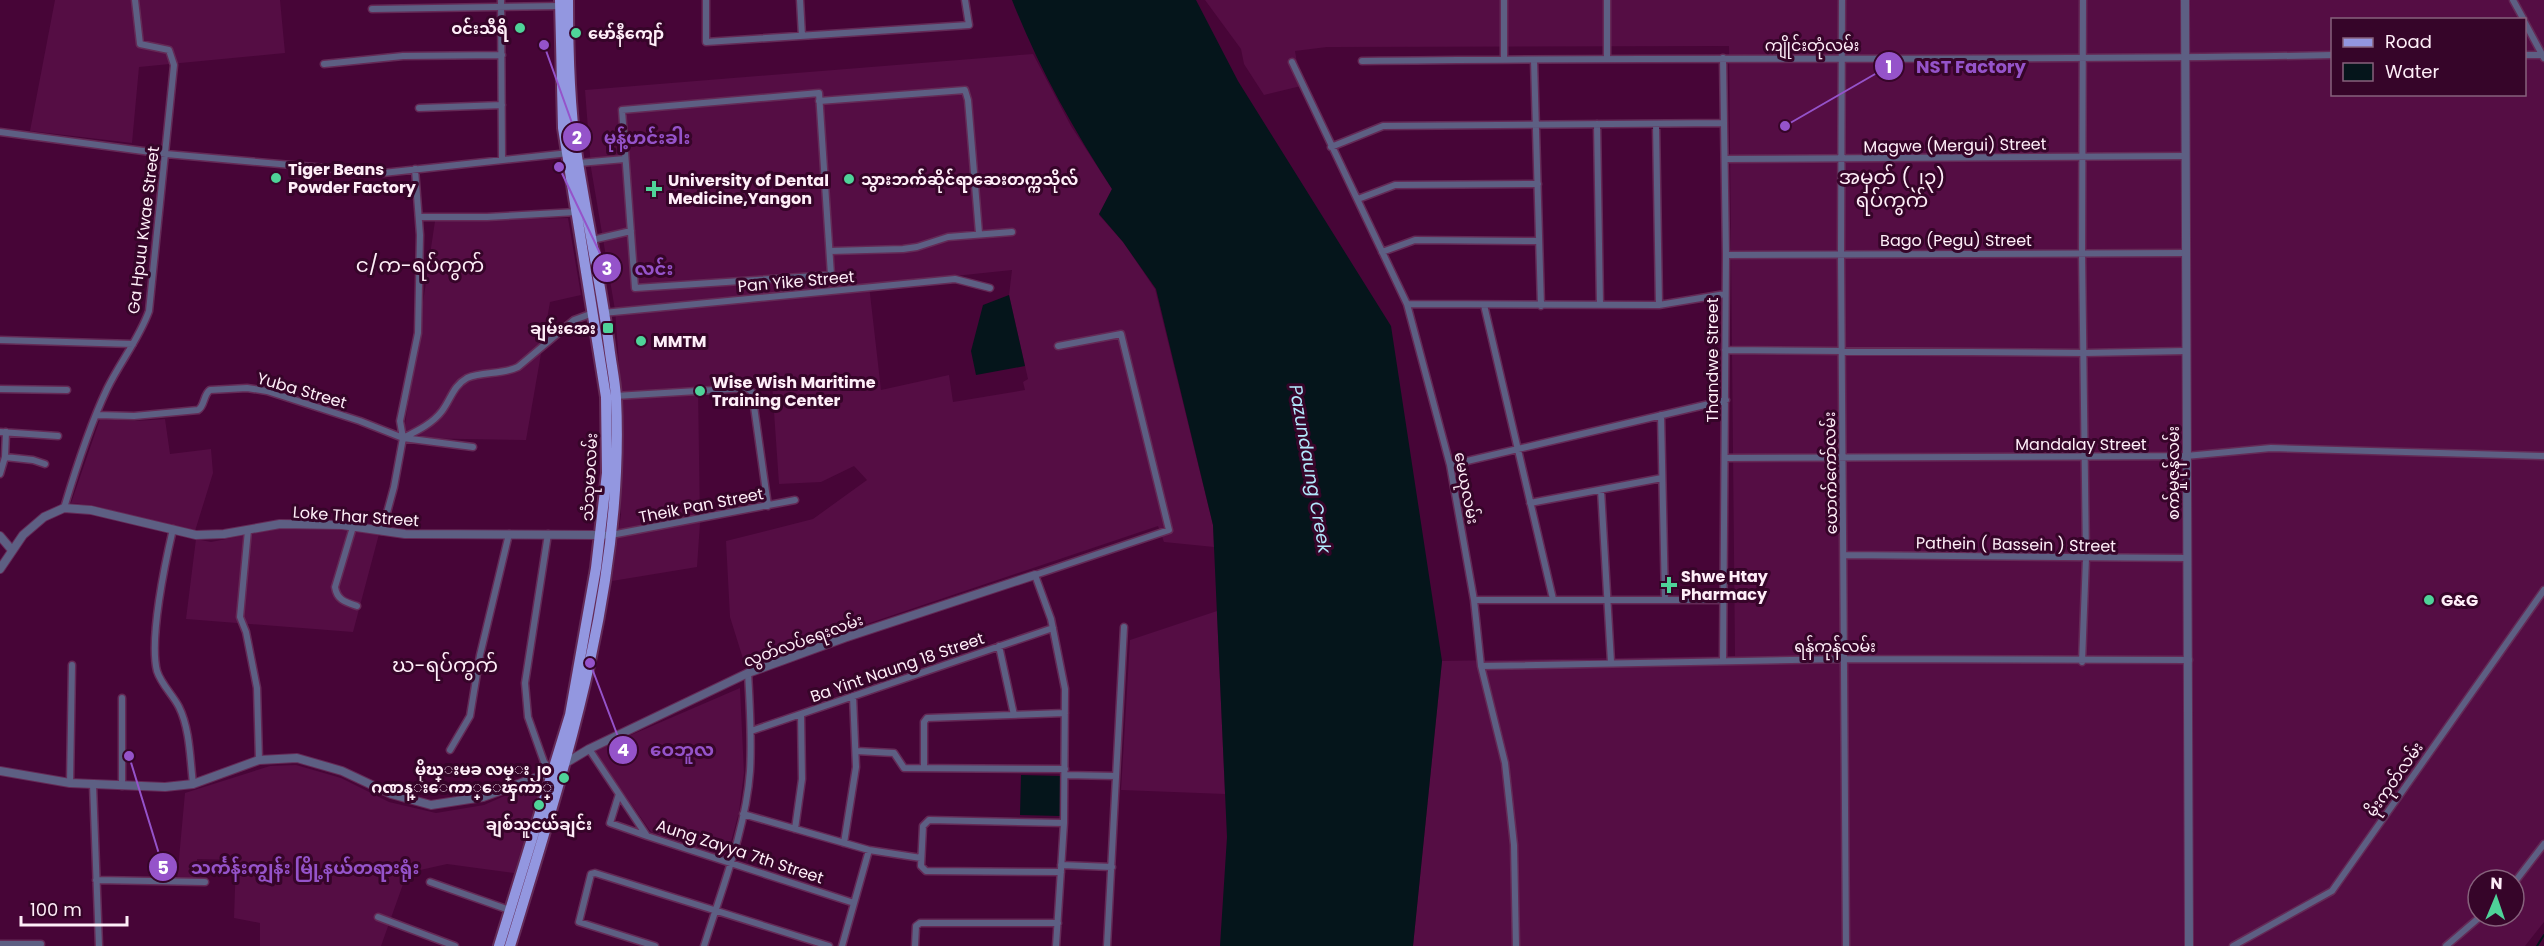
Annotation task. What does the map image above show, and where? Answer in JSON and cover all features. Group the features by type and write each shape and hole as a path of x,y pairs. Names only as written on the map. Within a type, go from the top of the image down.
{"main road":[{"name":"သံသုမာလမ်း","path":"510,946 515,912 570,715 617,486 611,397 599,313 573,156 563,128 564,3"},
{"name":"သံသုမာလမ်း","path":"573,156 582,212 592,240 599,313"},
{"name":"သံသုမာလမ်း","path":"499,946 515,912 566,762 591,656 606,535"}],"street":[{"name":"Ga Hpuu Kwae Street","path":"64,508 80,457 108,387 132,344 142,331 149,311 174,65 169,50 140,44 135,0"},
{"path":"706,0 706,42 969,25 965,0"},
{"path":"800,0 802,36"},
{"path":"1504,0 1504,59"},
{"path":"1607,0 1607,59"},
{"name":"ယောက်ကော်လမ်း","path":"1842,0 1841,255 1846,946"},
{"path":"2082,0 2082,253 2086,558 2082,662"},
{"name":"စက်မှုဇုန်လမ်း","path":"2185,0 2189,946"},
{"path":"2513,0 2523,18"},
{"path":"501,3 502,159"},
{"path":"372,9 501,3 564,3"},
{"path":"2526,24 2543,57"},
{"path":"324,64 403,56 502,55"},
{"name":"ကျိုင်းတုံလမ်း","path":"1362,61 1723,58 2082,59 2331,55"},
{"path":"2526,55 2543,57"},
{"name":"Thandwe Street","path":"1723,58 1726,255 1723,661"},
{"path":"1534,60 1541,306"},
{"name":"မေယုလမ်း","path":"1292,62 1407,304 1450,465 1474,600 1481,666 1506,763 1514,845 1516,946"},
{"path":"819,101 965,90 968,100 979,233"},
{"path":"819,93 819,101 831,274 635,288 622,110 819,93"},
{"path":"419,108 502,105"},
{"path":"1331,147 1383,126 1724,123"},
{"path":"1597,124 1600,305"},
{"path":"1656,124 1659,304"},
{"path":"0,132 166,154 383,173 502,159 573,156 625,159"},
{"name":"Magwe (Mergui) Street","path":"1725,159 2185,156"},
{"path":"382,531 394,488 403,438 400,421 418,333 419,217 415,169"},
{"path":"1358,199 1395,185 1538,184"},
{"path":"419,217 488,217 582,212"},
{"path":"592,240 631,231"},
{"path":"830,251 903,249 948,237 1012,232"},
{"path":"1382,252 1415,240 1539,241"},
{"name":"Bago (Pegu) Street","path":"1726,255 2186,253"},
{"name":"Pan Yike Street","path":"403,438 425,427 441,412 456,386 469,377 508,372 518,367 574,320 599,313 955,279 990,288"},
{"path":"1407,304 1541,306 1659,304 1725,294"},
{"path":"1484,305 1553,599"},
{"path":"1056,946 1064,823 1065,689 1053,628 1035,575 1169,530 1121,333 1058,346"},
{"path":"0,340 132,344"},
{"path":"1725,350 2084,353 2186,351"},
{"name":"Yuba Street","path":"97,415 134,416 198,410 206,393 210,390 247,388 267,391 360,421 403,438 473,447"},
{"path":"611,397 747,388 752,392 768,506"},
{"path":"0,389 67,390"},
{"path":"1450,465 1726,400"},
{"path":"1661,415 1665,600"},
{"path":"0,474 5,457 3,432 58,436"},
{"name":"Mandalay Street","path":"1725,458 2186,456 2271,448 2544,456"},
{"path":"5,457 33,459 45,464"},
{"path":"1530,503 1662,478"},
{"path":"1601,490 1611,662"},
{"name":"Theik Pan Street","path":"606,535 795,500"},
{"path":"0,569 11,549 23,535 44,517 64,508"},
{"name":"Loke Thar Street","path":"64,508 91,510 196,535 280,524 353,527 405,534 606,535"},
{"path":"353,527 335,587 336,595 342,601 357,606"},
{"path":"173,529 155,640 156,661 158,673 179,706 185,725 193,784"},
{"path":"248,530 240,617 246,632 256,688 259,760"},
{"path":"450,750 470,716 480,655 509,534"},
{"path":"548,534 529,644 525,693 526,708 544,762 553,772"},
{"path":"0,536 11,549"},
{"name":"Pathein ( Bassein ) Street","path":"1844,555 2187,558"},
{"name":"လွတ်လပ်ရေးလမ်း","path":"0,771 70,783 165,787 193,784 259,760 297,758 342,771 391,794 431,805 483,796 553,772 589,749 748,674 844,638 1035,575"},
{"name":"မိုးကုတ်လမ်း","path":"2233,946 2332,891 2544,590"},
{"path":"1474,600 1724,600"},
{"path":"1107,946 1124,627"},
{"name":"Ba Yint Naung 18 Street","path":"751,731 1053,628"},
{"path":"999,646 1014,715"},
{"name":"ရန်ကုန်လမ်း","path":"1481,666 1844,659 2082,662 2189,660"},
{"path":"70,783 72,665"},
{"path":"704,946 730,863 750,773 751,731 748,674"},
{"path":"844,843 856,767 853,696"},
{"path":"122,698 122,786"},
{"path":"924,768 924,722 927,718 1065,713"},
{"path":"795,829 802,779 801,714"},
{"name":"Aung Zayya 7th Street","path":"589,749 647,836 854,903"},
{"path":"856,751 894,753 904,768 1065,772 1116,776"},
{"path":"93,785 99,946"},
{"path":"619,794 609,821 610,824 647,836"},
{"path":"742,814 869,850 921,858"},
{"path":"1064,823 929,820 925,822 922,869 1112,867"},
{"path":"2526,868 2544,844"},
{"path":"842,946 869,850"},
{"path":"655,946 578,921 591,874 595,873 829,946"},
{"path":"96,880 205,882"},
{"path":"430,882 515,912"},
{"path":"378,917 455,946"},
{"path":"915,946 917,924 1058,923"},
{"path":"2446,946 2467,928"},
{"path":"0,944 41,944"}],"shaded area":[{"path":"55,0 280,0 285,53 139,67 132,143 30,131"},
{"path":"1205,0 2544,0 2544,922 2525,946 1413,946 1442,661 1735,656 1729,46 1327,47 1295,51 1301,86 1264,95 1244,64 1241,49"},
{"path":"1033,54 1071,126 1112,189 1099,215 1123,242 1155,289 1213,525 1214,547 1164,542 1158,526 745,665 730,617 726,541 813,519 867,480 854,466 821,482 779,484 772,383 698,387 700,523 697,567 612,581 621,514 621,391 615,310 591,168 585,90","holes":["1012,270 1009,295 1028,379 1023,382 1025,390 953,402 949,375 881,390 869,285"]},
{"path":"568,218 581,295 550,302 526,440 403,438 435,221"},
{"path":"100,419 136,421 165,419 170,454 211,449 213,473 195,531 91,505 71,503"},
{"path":"281,528 379,534 353,632 186,619 196,539 211,542"},
{"path":"1217,611 1225,794 1121,790 1130,640"},
{"path":"740,688 744,773 739,812 727,857 651,832 594,751"},
{"path":"296,765 341,778 389,802 436,813 484,805 543,779 514,873 447,864 407,873 381,946 260,946 260,923 234,918 236,860 197,859 196,881 177,880 185,793 270,766"}],"water":[{"name":"Pazundaung Creek","path":"1012,0 1196,0 1238,81 1391,326 1442,661 1413,946 1220,946 1227,837 1213,525 1156,289 1123,242 1099,214 1112,189 1057,97 1033,50"},
{"path":"1009,295 1025,366 976,375 971,351 983,305"},
{"path":"1021,775 1061,776 1060,816 1020,815"}],"waterway":[{"path":"2537,946 2544,935"}],"place":[{"name":"ဝင်းသီရိ","path":"520,28"},
{"name":"မော်နီကျော်","path":"576,33"},
{"name":"မုန့်ဟင်းခါး","path":"544,45"},
{"name":"NST Factory","path":"1785,126"},
{"name":"လင်း","path":"559,167"},
{"name":"Tiger Beans Powder Factory","path":"276,178"},
{"name":"သွားဘက်‌ဆိုင်ရာဆေးတက္ကသိုလ်","path":"849,179"},
{"name":"University of Dental Medicine,Yangon","path":"654,189"},
{"name":"ချမ်းအေး","path":"608,328"},
{"name":"MMTM","path":"641,341"},
{"name":"Wise Wish Maritime Training Center","path":"700,391"},
{"name":"Shwe Htay Pharmacy","path":"1669,585"},
{"name":"G&G","path":"2429,600"},
{"name":"ဝေဘူလ","path":"590,663"},
{"name":"သင်္ကန်းကျွန်း မြို့နယ်တရားရုံး","path":"129,756"},
{"name":"မိုဃ္းမခ လမ္း၂၀ ဂဏန္းေကာ္ေၾကာ္","path":"564,778"},
{"name":"ချစ်သူငယ်ချင်း","path":"539,805"}],"district":[{"name":"အမှတ် (၂၃) ရပ်ကွက်","path":"1892,188"},
{"name":"င/က-ရပ်ကွက်","path":"420,265"},
{"name":"ဃ-ရပ်ကွက်","path":"445,665"}]}
